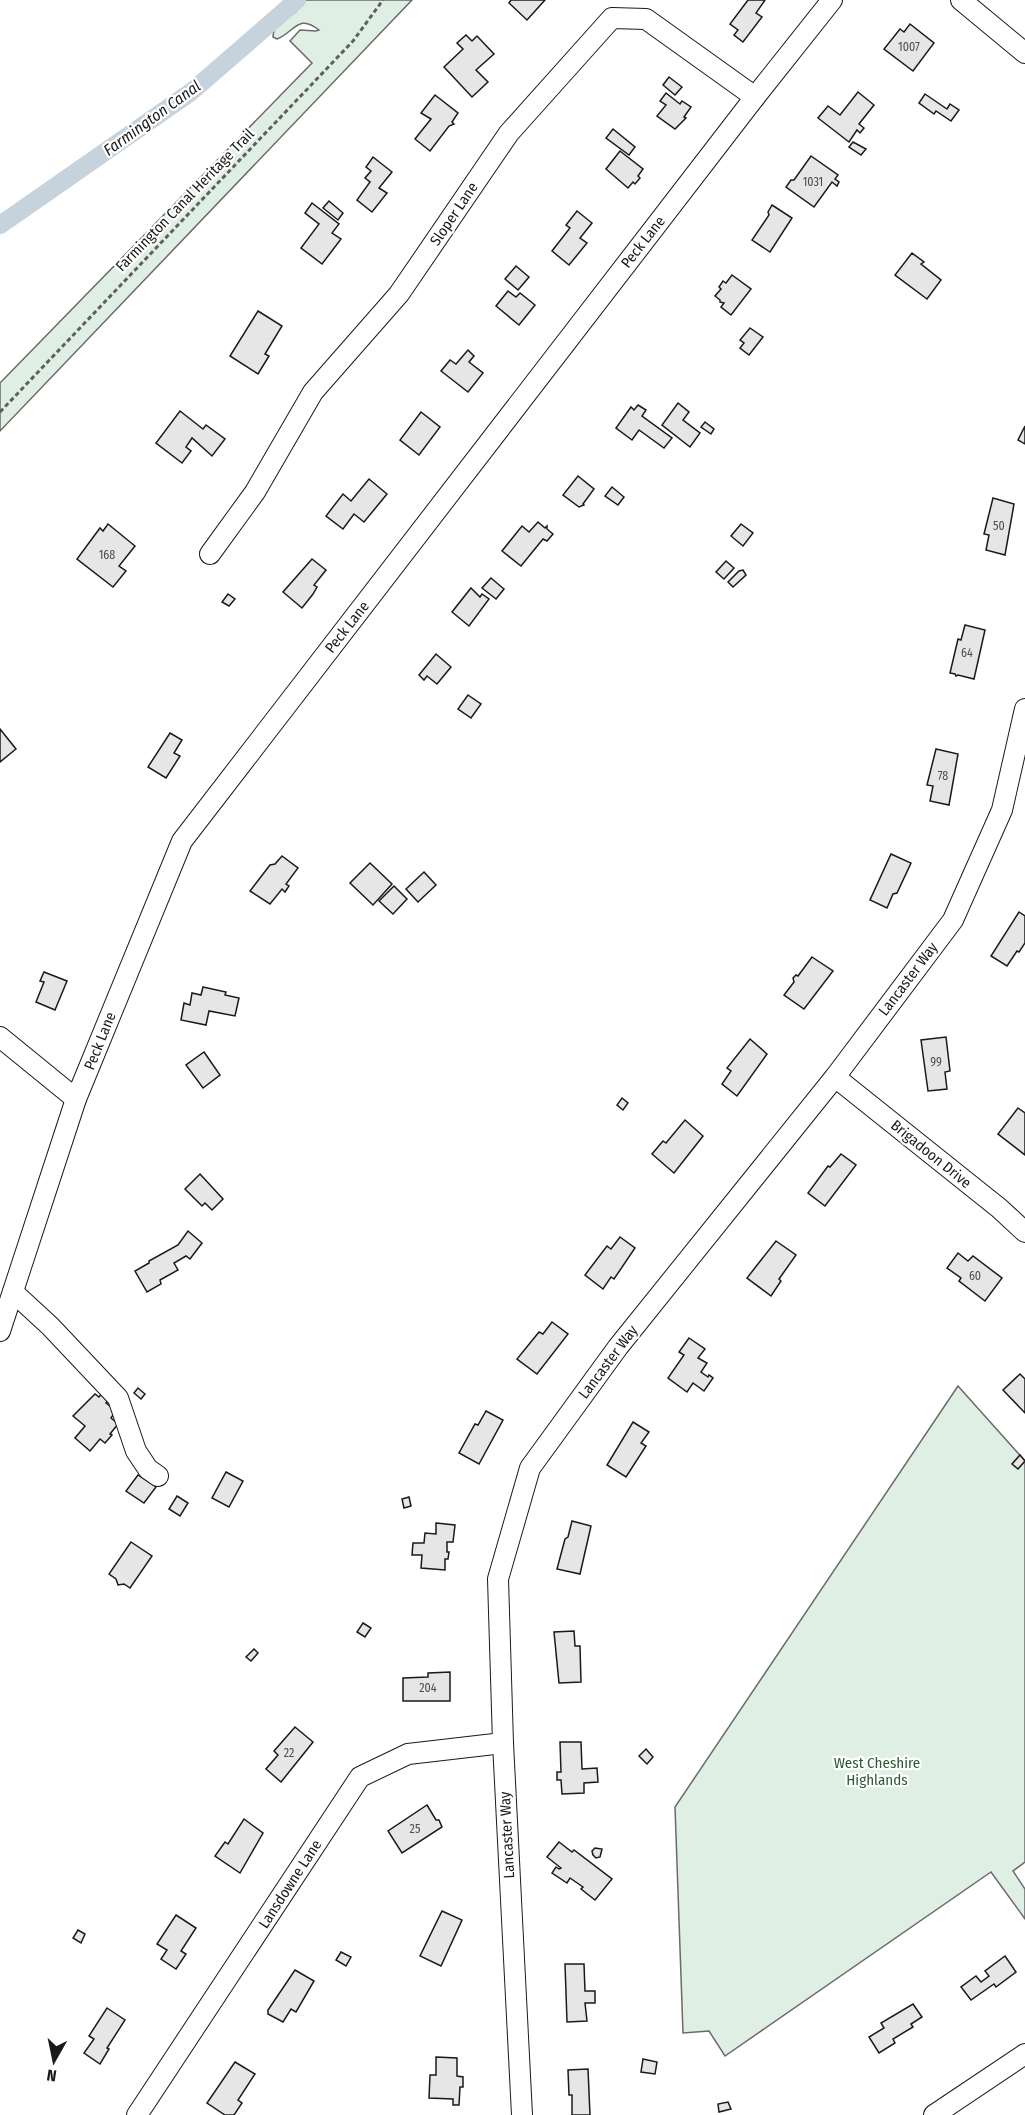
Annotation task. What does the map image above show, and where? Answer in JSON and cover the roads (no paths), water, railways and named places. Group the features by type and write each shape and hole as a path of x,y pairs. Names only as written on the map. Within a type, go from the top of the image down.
{"street":[{"name":"Peck Lane","path":"0,1331 76,1099 182,841 832,0"},
{"path":"961,0 1025,53"},
{"name":"Sloper Lane","path":"210,554 255,492 313,392 399,294 509,133 612,18 646,19 755,97"},
{"name":"Lancaster Way","path":"522,2115 503,1743 498,1579 530,1468 618,1347 835,1077 953,920 1002,810 1025,709"},
{"path":"0,1037 76,1099"},
{"name":"Brigadoon Drive","path":"835,1077 999,1208 1025,1232"},
{"path":"13,1292 43,1319 118,1398 136,1451 148,1469 158,1476"},
{"name":"Lansdowne Lane","path":"137,2115 360,1777 408,1754 503,1743"},
{"path":"934,2115 1025,2054"}],"waterway":[{"name":"Farmington Canal","path":"0,225 191,92 297,0"}],"park label":[{"name":"West Cheshire Highlands","path":"877,1772"}]}
